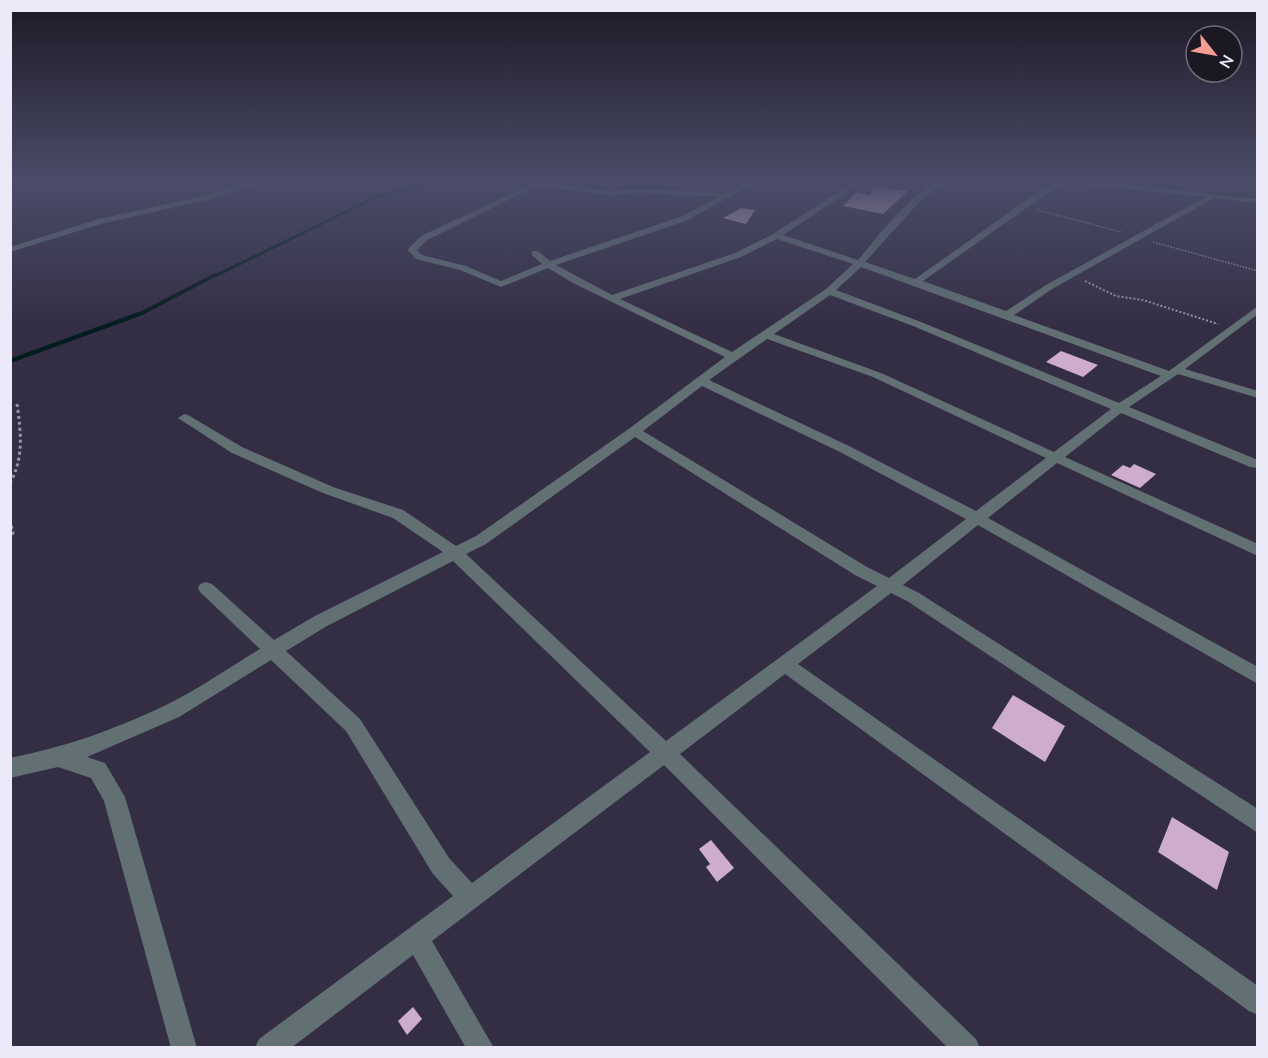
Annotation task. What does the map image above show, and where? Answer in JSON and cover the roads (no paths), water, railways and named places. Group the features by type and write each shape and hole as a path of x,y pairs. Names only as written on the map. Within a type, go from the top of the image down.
{"street":[{"path":"10,250 75,229"},
{"path":"442,229 424,238 412,250 419,257 463,268 501,284 653,229"},
{"path":"613,298 738,255 786,229"},
{"path":"10,768 58,758 87,748 172,711 321,621 481,540 635,432 733,357 829,291 860,263 890,229"},
{"path":"916,282 991,229"},
{"path":"1007,315 1071,275 1153,229"},
{"path":"776,236 916,282 1173,373 1257,395"},
{"path":"535,253 549,265 576,281 733,357"},
{"path":"829,291 928,328 1118,409 1255,464"},
{"path":"268,1047 891,585 1118,409 1173,373 1257,309"},
{"path":"767,335 877,375 1257,551"},
{"path":"703,382 765,409 977,518 1257,676"},
{"path":"184,418 237,450 328,490 398,514 455,553 665,753 967,1047"},
{"path":"635,432 861,571 913,597 1257,822"},
{"path":"206,588 353,725 441,866 470,898"},
{"path":"785,664 1257,1002"},
{"path":"58,758 98,770 114,797 184,1047"},
{"path":"416,938 481,1047"}],"waterway":[{"path":"213,277 310,229"},
{"path":"10,361 142,313 215,275"}]}
